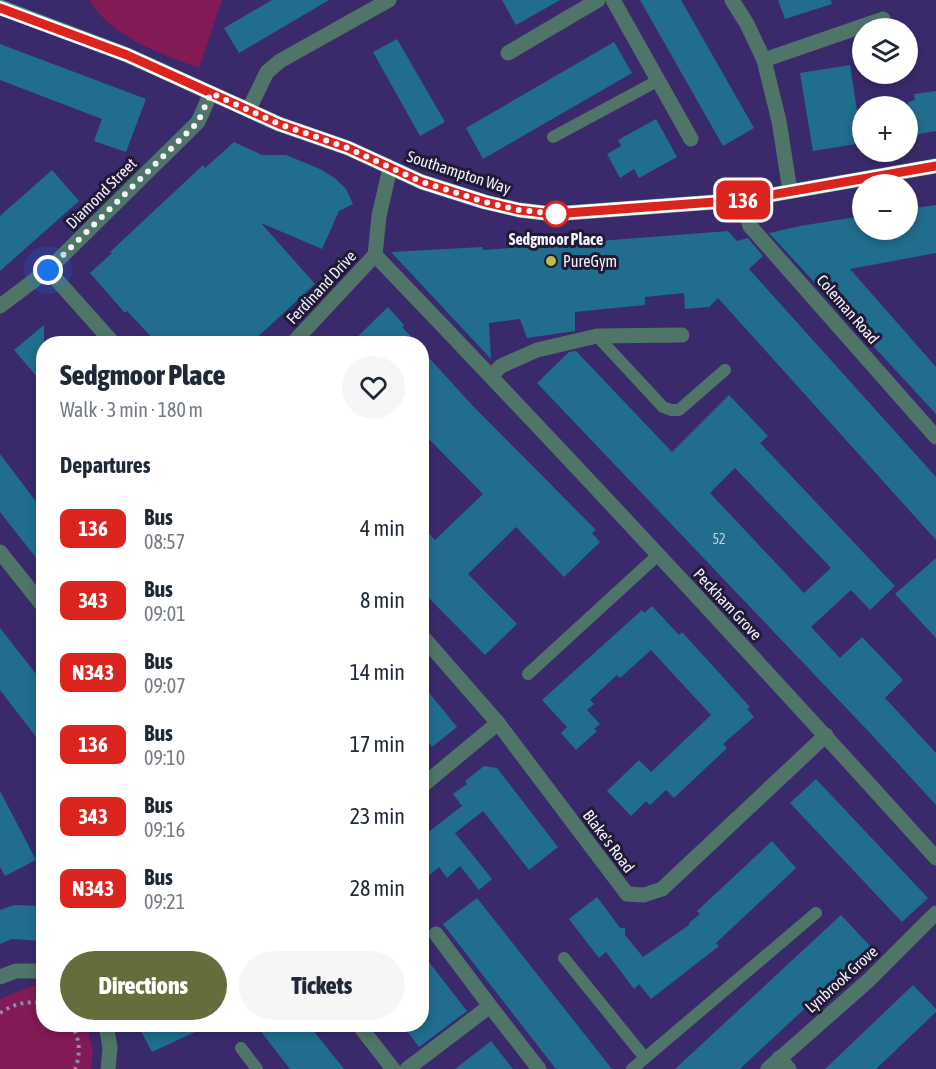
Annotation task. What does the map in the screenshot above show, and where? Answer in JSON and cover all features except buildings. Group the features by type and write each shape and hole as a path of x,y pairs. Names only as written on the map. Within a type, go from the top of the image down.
{"main road":[{"name":"Southampton Way","path":"0,8 127,55 279,124 348,148 422,182 485,202 553,214 742,200 936,166"}],"street":[{"path":"249,109 267,72 280,61 389,0"},
{"path":"508,53 598,0"},
{"path":"613,0 691,139"},
{"path":"732,0 747,24 764,60 779,121 790,191"},
{"path":"764,60 852,30"},
{"name":"Diamond Street","path":"0,306 48,270 198,122 211,93"},
{"path":"375,255 379,216 390,168"},
{"name":"Coleman Road","path":"742,200 750,226 936,436"},
{"name":"Ferdinand Drive","path":"299,336 375,255"},
{"name":"Peckham Grove","path":"375,255 826,735 936,858"},
{"path":"48,270 107,336"},
{"path":"491,376 501,366 537,350 597,336 682,335"},
{"path":"3,562 36,598"},
{"name":"Blake's Road","path":"429,644 498,723 627,894 644,895 662,889 826,735"},
{"path":"429,780 498,723"},
{"name":"Lynbrook Grove","path":"779,1066 936,913"},
{"path":"436,934 539,1069"},
{"path":"0,977 16,971 36,971"},
{"path":"407,1069 490,1006"},
{"path":"107,1032 110,1048 108,1069"},
{"path":"364,1032 393,1069"}],"lane":[{"path":"553,137 658,80"},
{"path":"597,336 663,407 671,411 679,410 725,370"},
{"path":"528,674 658,555"},
{"path":"632,1069 816,913"},
{"path":"564,958 645,1058"},
{"path":"241,1048 257,1069"}],"path":[{"path":"0,1012 23,1002 36,1003"},
{"path":"74,1032 79,1051 75,1069"}],"shaded area":[{"path":"90,0 222,0 199,68 138,43 110,24"},
{"path":"32,986 36,987 36,1032 89,1032 93,1052 91,1069 0,1069 0,999"}],"bus line":[{"name":"136","path":"0,8 127,55 279,124 348,148 422,182 519,210 553,214 601,212 742,200 936,166"}],"place":[{"name":"Sedgmoor Place","path":"556,214"},
{"name":"PureGym","path":"551,261"}],"route":[{"path":"48,270 198,122 211,93 279,124 348,148 422,182 485,202 519,210 556,214"}]}
